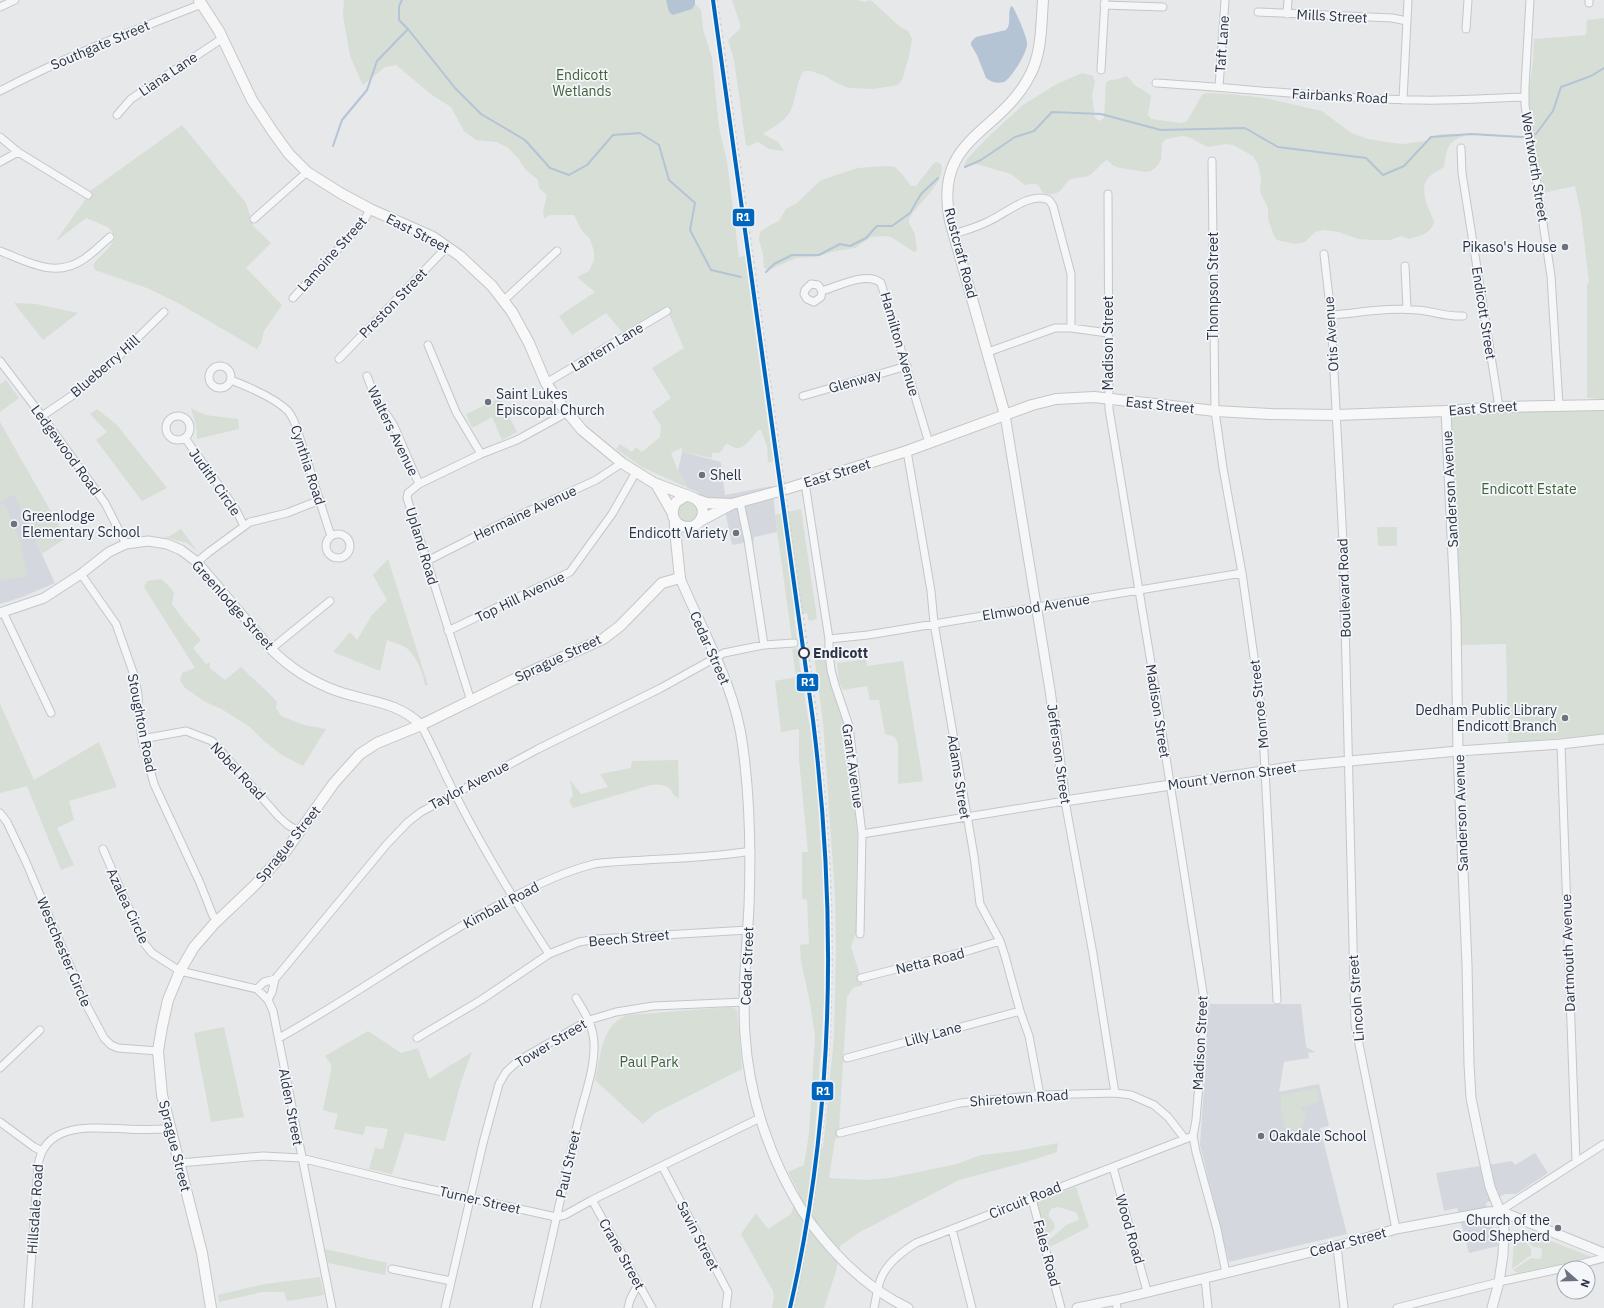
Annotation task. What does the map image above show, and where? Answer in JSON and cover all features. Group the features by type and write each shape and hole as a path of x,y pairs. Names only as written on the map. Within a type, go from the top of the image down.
{"main road":[{"name":"Rustcraft Road","path":"1005,415 948,210 948,181 954,163 965,146 1013,100 1030,77 1038,52 1043,0"},
{"name":"East Street","path":"201,2 223,38 255,104 289,154 307,172 342,194 370,209 433,237 469,263 492,286 512,312 529,343 546,383 558,402 582,430 622,463 636,472 656,484 687,496"},
{"name":"East Street","path":"700,521 736,503 907,451 1032,405 1056,399 1082,397 1215,411 1270,414 1336,414 1446,411 1499,407 1604,405"},
{"name":"East Street","path":"656,484 674,517"},
{"path":"678,548 685,533 700,521 703,514 702,507 698,500 687,496 676,502 674,517 680,578"},
{"name":"East Street","path":"698,500 707,503 736,503"},
{"path":"674,517 680,526 691,527"},
{"name":"Sprague Street","path":"212,1308 207,1274 162,1095 158,1051 168,1000 180,971 194,947 218,920 256,884 285,852 334,783 360,754 377,743 421,725 522,675 603,638 620,626 662,583 680,578"}],"street":[{"path":"0,7 6,2 16,0"},
{"name":"Taft Lane","path":"1219,87 1225,0"},
{"path":"1287,14 1288,0"},
{"path":"1403,100 1408,0"},
{"path":"1466,29 1468,0"},
{"name":"Wentworth Street","path":"1530,0 1524,97 1551,276 1559,405"},
{"name":"Southgate Street","path":"0,91 29,76 201,2"},
{"path":"1101,70 1105,3 1163,7"},
{"name":"Mills Street","path":"1258,12 1392,18 1407,21"},
{"name":"Liana Lane","path":"117,115 131,100 223,38"},
{"name":"Fairbanks Road","path":"1156,83 1306,95 1403,100 1524,97"},
{"path":"0,136 18,152 88,195"},
{"name":"Endicott Street","path":"1461,148 1462,173 1499,407"},
{"path":"0,162 18,152"},
{"name":"Thompson Street","path":"1212,160 1215,411"},
{"path":"254,219 307,172"},
{"name":"Madison Street","path":"1108,194 1108,399 1204,999 1204,1023 1193,1136 1217,1229 1226,1273"},
{"path":"954,234 989,222 1028,200 1041,198 1049,200 1053,206 1071,274 1070,328"},
{"name":"Lamoine Street","path":"293,298 364,221 370,209"},
{"path":"0,251 42,267 57,270 84,260 110,237"},
{"name":"Preston Street","path":"339,359 447,247"},
{"path":"503,301 557,251"},
{"name":"Otis Avenue","path":"1324,254 1331,315 1336,414"},
{"path":"1405,266 1407,309"},
{"name":"Hamilton Avenue","path":"822,291 867,278 877,279 881,283 929,443"},
{"path":"1331,315 1407,309 1419,310 1444,316 1463,316"},
{"name":"Lantern Lane","path":"546,383 667,310"},
{"name":"Blueberry Hill","path":"42,416 76,393 120,355 164,312"},
{"path":"988,352 1048,330 1070,328 1108,333"},
{"path":"428,345 456,412 481,454"},
{"name":"Ledgewood Road","path":"0,361 42,416 105,504 126,544"},
{"name":"Glenway","path":"803,396 907,366"},
{"name":"Walters Avenue","path":"367,376 378,405 394,426 419,484"},
{"name":"Cynthia Road","path":"232,380 248,386 282,406 289,413 295,423 331,536"},
{"name":"Monroe Street","path":"1215,411 1222,468 1242,573 1262,712 1277,1000"},
{"name":"Sanderson Avenue","path":"1446,411 1456,620 1458,751 1467,965 1468,1064 1472,1098 1490,1187 1500,1211 1504,1234 1499,1282 1492,1308"},
{"name":"Upland Road","path":"471,700 407,498 408,493 419,484 481,454 516,440 568,412"},
{"name":"Boulevard Road","path":"1336,414 1343,542 1348,762"},
{"name":"Jefferson Street","path":"1005,415 1050,690 1065,802 1091,946 1115,1093"},
{"name":"Judith Circle","path":"185,438 236,508 244,526"},
{"name":"Adams Street","path":"907,451 931,591 934,623 966,817 974,856 980,904 1000,942 1013,982 1020,1011 1029,1036 1040,1095"},
{"name":"Hermaine Avenue","path":"427,560 596,480 622,463"},
{"name":"Top Hill Avenue","path":"448,631 570,572 612,514 636,472"},
{"name":"Grant Avenue","path":"805,483 829,639 831,670 849,726 862,834 860,934"},
{"path":"197,562 250,522 287,513 320,500"},
{"path":"736,503 748,540 764,645"},
{"name":"Greenlodge Street","path":"1,613 44,598 81,574 109,552 126,544 148,541 167,544 181,550 197,562 282,660 308,678 338,691 397,708 411,715 421,725"},
{"name":"Elmwood Avenue","path":"829,639 868,635 1242,573"},
{"name":"Stoughton Road","path":"81,574 116,624 126,650 138,694 139,719 142,739 154,784 200,883 213,916 218,920"},
{"name":"Cedar Street","path":"680,578 733,702 743,746 751,851 745,1035 751,1078 760,1118 785,1183 813,1226 843,1261 878,1290 908,1308"},
{"path":"271,649 330,601"},
{"path":"1,613 51,713"},
{"name":"Taylor Avenue","path":"268,1000 272,992 275,979 387,844 408,822 421,812 538,749 661,688 724,652 764,645 794,643"},
{"path":"421,725 434,749 454,793 512,897 549,954"},
{"name":"Nobel Road","path":"142,739 186,731 212,741 279,817 288,825 300,832"},
{"name":"Mount Vernon Street","path":"862,834 1265,770 1458,751 1561,744 1604,739"},
{"name":"Dartmouth Avenue","path":"1561,744 1576,1162"},
{"name":"Lincoln Street","path":"1348,762 1355,1024 1396,1229"},
{"name":"Westchester Circle","path":"0,813 7,822 26,862 87,1006 104,1038 111,1045 118,1048 158,1051"},
{"name":"Azalea Circle","path":"103,849 144,943 152,953 180,971"},
{"name":"Kimball Road","path":"279,1038 321,1014 468,921 512,897 553,878 594,864 727,855 751,851"},
{"name":"Beech Street","path":"417,1038 480,1000 549,954 579,942 597,939 748,930"},
{"name":"Netta Road","path":"861,978 1000,942"},
{"name":"Alden Street","path":"180,971 256,989 268,1000 273,1011 332,1308"},
{"name":"Taylor Avenue","path":"256,989 264,982 275,979"},
{"name":"Paul Street","path":"536,1308 593,1061 594,1043 592,1028 576,998"},
{"name":"Tower Street","path":"445,1308 482,1143 499,1084 506,1072 518,1061 589,1020 616,1012 653,1006 745,1002"},
{"name":"Lilly Lane","path":"847,1058 1020,1011"},
{"path":"0,1068 40,1030"},
{"name":"Shiretown Road","path":"840,1133 960,1103 1040,1095 1115,1093 1131,1095 1154,1105 1168,1116 1185,1139"},
{"path":"556,1217 565,1215 592,1200 760,1118"},
{"path":"0,1122 34,1147 42,1151"},
{"name":"Hillsdale Road","path":"28,1308 38,1166 42,1151 54,1138 63,1132 72,1130 93,1128 170,1129"},
{"name":"Circuit Road","path":"874,1308 880,1279 888,1267 907,1249 916,1243 1193,1136"},
{"path":"1500,1211 1517,1198 1604,1144"},
{"name":"Turner Street","path":"179,1163 263,1156 301,1158 402,1183 471,1197 556,1217"},
{"name":"Savin Street","path":"662,1166 728,1292 726,1308"},
{"name":"Wood Road","path":"1112,1167 1147,1291"},
{"name":"Fales Road","path":"1032,1198 1061,1308"},
{"name":"Crane Street","path":"592,1200 652,1308"},
{"path":"1500,1211 1604,1253"},
{"name":"Cedar Street","path":"1077,1308 1116,1304 1147,1291 1337,1246 1396,1229 1471,1214 1500,1211"},
{"path":"952,1229 972,1308"},
{"path":"1337,1246 1344,1308"},
{"path":"392,1269 451,1281"},
{"path":"1397,1308 1499,1282 1556,1270"},
{"path":"1205,1278 1208,1308"},
{"path":"628,1308 630,1300 638,1284"}],"shaded area":[{"path":"682,452 721,463 725,495 772,486 777,532 754,537 754,541 732,545 726,515 714,498 704,498 696,491 688,488 678,471"},
{"name":"Greenlodge Elementary School","path":"0,463 55,583 22,597 0,604"},
{"name":"Oakdale School","path":"1210,1004 1301,1004 1306,1047 1315,1052 1308,1053 1309,1058 1284,1062 1279,1092 1319,1084 1329,1126 1320,1128 1347,1234 1229,1262 1200,1145"},
{"path":"1535,1153 1548,1173 1516,1194 1505,1194 1486,1203 1488,1220 1494,1229 1498,1246 1469,1253 1457,1208 1444,1211 1436,1173 1512,1161 1515,1165"}],"green space":[{"name":"Endicott Wetlands","path":"344,0 691,0 701,10 703,29 712,58 719,127 727,162 739,257 745,256 773,462 768,462 767,446 761,430 756,432 744,446 736,448 726,444 720,453 712,453 712,458 682,452 682,448 671,453 678,471 688,488 642,467 616,449 620,444 632,452 636,447 642,452 660,437 661,426 652,412 671,398 652,368 684,348 666,307 622,332 606,313 572,335 559,316 595,292 577,277 589,271 594,260 594,251 590,239 582,231 574,215 550,215 544,219 543,212 547,195 539,188 538,180 525,169 518,158 508,148 497,142 476,140 464,131 451,107 432,95 396,65 385,67 363,85 350,56 343,15"},
{"path":"732,0 857,0 865,2 870,0 899,26 908,31 912,39 902,80 898,85 873,89 849,88 825,76 811,71 804,71 800,78 790,112 781,122 763,134 778,142 784,151 769,149 758,142 748,146 746,145 734,60 728,40 740,29 740,24"},
{"path":"1604,18 1604,399 1587,398 1587,285 1589,282 1581,214 1575,186 1543,193 1530,110 1529,92 1534,39 1586,35 1587,20"},
{"path":"1082,73 1093,76 1095,82 1092,95 1095,118 1100,121 1104,118 1106,82 1126,76 1136,86 1151,96 1148,115 1151,119 1181,123 1187,121 1202,95 1206,93 1230,94 1265,98 1322,111 1351,133 1368,139 1403,144 1425,141 1440,134 1465,136 1454,141 1448,147 1444,167 1432,175 1426,181 1424,186 1425,198 1434,222 1432,226 1424,234 1409,239 1401,236 1390,240 1358,239 1339,232 1324,230 1315,232 1305,242 1301,243 1295,244 1277,240 1268,219 1268,208 1260,192 1261,178 1258,164 1253,156 1233,145 1226,144 1208,147 1188,137 1182,136 1166,139 1162,143 1161,159 1158,165 1151,171 1145,172 1121,168 1114,166 1107,160 1088,176 1069,180 1060,190 1053,194 1043,193 1036,184 1025,185 1011,174 977,164 964,166 967,159 986,139 1023,105 1055,85"},
{"path":"182,125 246,203 253,226 271,243 246,268 282,305 264,331 261,343 257,349 180,304 147,288 95,270 93,265 109,248 114,240 115,236 108,227 86,218 55,242 90,191"},
{"path":"936,162 941,164 942,171 940,178 909,219 909,223 915,234 917,251 914,252 893,238 887,236 871,237 855,248 835,251 816,257 796,258 769,270 764,268 763,254 759,240 760,232 779,221 786,209 797,203 821,180 858,168 886,166 895,167 911,186 916,186"},
{"path":"14,303 36,304 78,313 43,340"},
{"path":"6,380 19,398 0,412 0,384"},
{"path":"500,398 517,432 502,440 492,417 472,428 466,414"},
{"path":"191,408 205,415 238,419 239,429 197,439 196,425"},
{"path":"97,409 117,425 167,488 142,501 96,440 107,432 90,414"},
{"name":"Endicott Estate","path":"1571,409 1604,410 1604,734 1508,743 1506,644 1460,645 1451,422 1454,416 1461,413"},
{"path":"0,422 66,538 42,554 14,494 3,501 0,500"},
{"path":"687,502 694,505 697,512 694,519 687,522 680,519 677,512 680,505"},
{"path":"0,504 6,505 21,543 27,577 0,580"},
{"path":"801,509 817,619 809,621 807,613 794,615 797,640 792,640 775,515"},
{"path":"1377,527 1397,527 1397,546 1378,546"},
{"path":"181,529 197,551 187,543 164,537 170,536"},
{"path":"388,559 428,685 425,685 419,666 410,651 387,640 380,671 333,652 350,632 357,640 372,615 387,600 373,575"},
{"path":"161,579 174,593 172,604 201,640 193,648 206,664 210,662 210,668 225,680 241,667 277,702 276,708 281,716 304,725 326,729 303,766 282,755 264,741 250,727 223,710 204,701 185,688 180,680 182,673 195,668 144,587 147,581"},
{"path":"797,648 809,724 812,723 818,790 824,899 824,1003 814,1146 823,1147 834,1037 836,951 835,895 823,722 814,649 828,648 845,728 857,833 856,933 851,947 863,985 853,988 847,997 839,1129 838,1138 835,1139 829,1178 866,1180 890,1178 957,1164 981,1155 1016,1151 1058,1143 1057,1152 959,1180 858,1233 840,1246 836,1271 824,1308 772,1308 774,1298 773,1291 741,1234 756,1213 768,1229 791,1214 798,1191 788,1172 804,1165 809,1134 815,1036 801,961 800,945 809,944 807,900 802,899 802,852 808,852 799,759 799,729 781,732 775,681 796,677 792,649"},
{"path":"866,659 867,666 903,661 923,781 898,784 898,744 895,737 885,734 879,700 870,700 867,686 843,690 839,681 837,663"},
{"path":"0,704 34,780 99,742 117,787 69,801 74,820 57,828 74,865 61,870 27,786 0,793"},
{"path":"678,760 679,798 674,795 668,787 656,784 573,808 569,801 573,795 570,780 581,794 608,787 600,774 631,768 632,761"},
{"name":"Paul Park","path":"732,1007 737,1010 742,1069 655,1113 643,1124 595,1080 601,1051 607,1033 619,1019 628,1015"},
{"path":"224,1027 244,1117 211,1122 194,1033"},
{"path":"368,1031 401,1053 418,1048 429,1079 472,1052 461,1082 445,1141 405,1133 392,1174 369,1169 375,1148 383,1149 388,1129 366,1126 363,1135 334,1129 338,1114 323,1110 331,1070 331,1064 325,1056"},
{"path":"1317,1088 1319,1102 1300,1108 1306,1114 1303,1126 1296,1131 1285,1129 1281,1113 1281,1095"},
{"path":"1076,1187 1089,1227 1050,1247 1048,1241 1066,1225 1079,1220 1076,1212 1059,1207 1052,1208 1049,1217 1055,1225 1055,1228 1047,1235 1037,1205 1038,1201"},
{"path":"1525,1231 1592,1257 1578,1260 1556,1260 1556,1265 1518,1273 1513,1270 1531,1258 1541,1259 1542,1248 1533,1247 1519,1232"},
{"path":"1517,1233 1531,1248 1531,1255 1512,1269 1514,1239"},
{"path":"325,1249 387,1263 385,1275 328,1263"},
{"path":"320,1277 324,1295 287,1301 284,1292 262,1292 219,1302 218,1295 265,1284"}],"water":[{"path":"666,0 695,0 695,4 692,9 673,15 669,12"},
{"path":"1011,6 1013,7 1023,29 1027,46 1019,64 1011,76 1004,82 999,83 990,81 986,78 971,42 976,37 1006,30 1009,24 1009,12"}],"waterway":[{"path":"402,0 399,6 399,20 408,29"},
{"path":"333,146 342,120 367,90 377,61 408,29 455,88 481,114 525,140 550,168 569,175 587,165 613,135 640,133 659,145 669,180 695,203 690,230 711,270 741,277"},
{"path":"1532,135 1536,134 1553,111 1561,87 1591,76 1604,68"},
{"path":"965,167 981,160 1015,137 1034,131 1052,112 1101,114 1161,130 1245,128 1278,147 1366,158 1383,175 1404,166 1431,137 1471,134 1522,137 1528,136"},
{"path":"766,272 774,264 792,255 819,255 840,244 850,246 866,238 877,226 892,226 910,213 921,194 938,178"}],"railway":[{"path":"717,0 810,663 824,781 827,821 832,943 828,1066 816,1187 794,1308"}],"transit line":[{"name":"R1","path":"713,0 813,720 821,793 826,867 828,941 827,1015 823,1089 816,1163 805,1236 790,1308"}],"place":[{"name":"Pikaso's House","path":"1565,247"},
{"name":"Saint Lukes Episcopal Church","path":"488,402"},
{"name":"Shell","path":"702,475"},
{"name":"Greenlodge Elementary School","path":"14,524"},
{"name":"Endicott Variety","path":"736,533"},
{"name":"Endicott","path":"804,653"},
{"name":"Dedham Public Library Endicott Branch","path":"1565,718"},
{"name":"Oakdale School","path":"1261,1136"},
{"name":"Church of the Good Shepherd","path":"1558,1228"}]}
